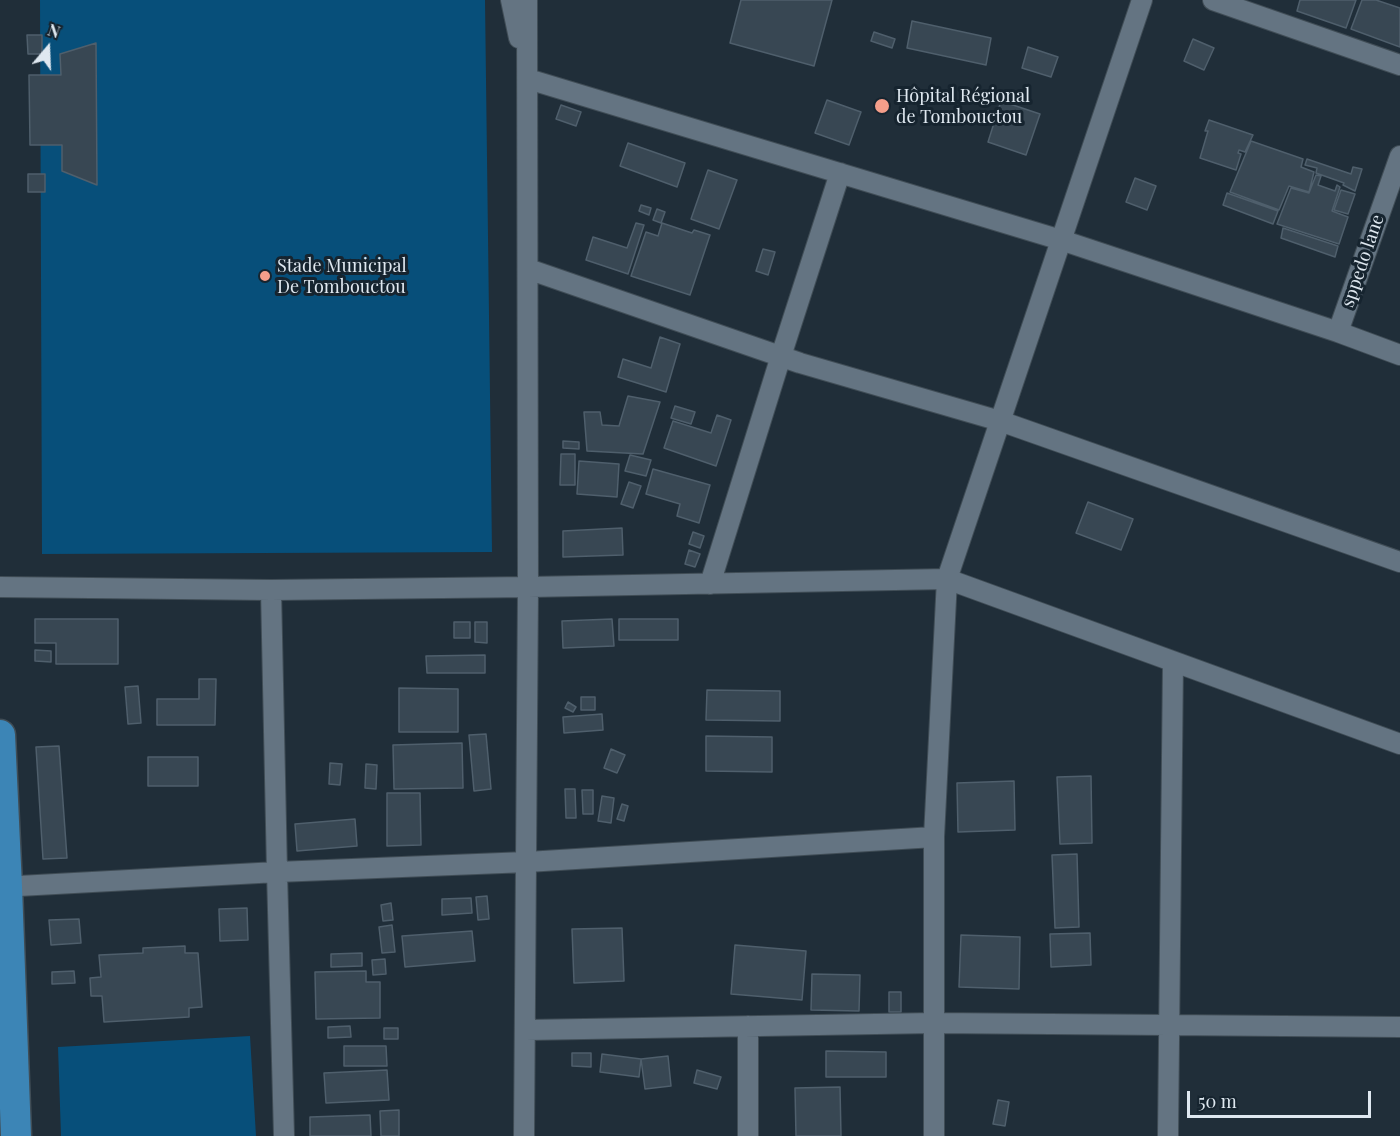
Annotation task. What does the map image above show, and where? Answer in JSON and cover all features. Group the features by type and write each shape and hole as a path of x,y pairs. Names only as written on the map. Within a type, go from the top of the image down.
{"main road":[{"path":"0,735 15,1136"}],"street":[{"path":"511,0 528,79"},
{"path":"524,1136 528,587 527,0"},
{"path":"934,1136 934,837 947,579 1142,0"},
{"path":"1213,0 1400,65"},
{"path":"528,79 1061,240 1338,332 1400,355"},
{"name":"sppedo lane","path":"1338,332 1400,156"},
{"path":"710,584 840,173"},
{"path":"528,269 781,356 1000,421 1400,562"},
{"path":"0,587 271,590 947,579 1400,744"},
{"path":"271,590 284,1136"},
{"path":"1168,1136 1173,662"},
{"path":"4,887 277,872 527,862 934,837"},
{"path":"526,1030 934,1023 1400,1027"},
{"path":"748,1026 748,1136"}],"shaded area":[{"name":"Stade Municipal De Tombouctou","path":"40,0 485,0 492,552 42,554"},
{"path":"250,1036 256,1136 61,1136 58,1047"}],"building":[{"path":"741,0 832,0 814,66 730,43"},
{"path":"1300,0 1356,0 1346,28 1297,11"},
{"path":"1362,0 1376,0 1400,8 1400,47 1351,29"},
{"path":"912,21 991,38 986,65 907,48"},
{"path":"874,32 895,39 892,48 871,41"},
{"path":"27,35 42,35 42,54 28,54"},
{"path":"1193,39 1214,48 1204,70 1184,61"},
{"path":"96,43 97,185 62,171 62,145 30,145 29,75 61,75 60,54"},
{"path":"1028,47 1058,57 1051,77 1022,68"},
{"path":"827,100 861,112 849,145 815,133"},
{"path":"1001,101 1040,114 1026,155 988,142"},
{"path":"561,105 581,112 576,126 556,119"},
{"path":"1209,120 1253,135 1245,152 1239,150 1238,153 1241,154 1236,170 1200,158"},
{"path":"1251,141 1303,159 1301,167 1314,172 1309,192 1289,186 1279,210 1230,192"},
{"path":"628,143 685,163 677,187 620,166"},
{"path":"1307,159 1351,174 1353,167 1362,169 1355,191 1343,185 1344,183 1316,173 1317,168 1305,165"},
{"path":"708,170 737,180 719,229 691,219"},
{"path":"28,174 45,174 45,192 28,192"},
{"path":"1316,175 1321,176 1318,185 1335,191 1337,185 1340,187 1332,211 1348,217 1339,244 1277,224 1291,188 1309,193"},
{"path":"1135,178 1156,186 1147,210 1126,202"},
{"path":"1341,190 1355,194 1348,214 1334,210"},
{"path":"1227,193 1278,211 1273,224 1223,205"},
{"path":"641,205 651,208 649,215 639,211"},
{"path":"657,209 665,212 661,223 653,220"},
{"path":"636,223 644,225 628,274 586,260 593,237 627,248"},
{"path":"662,223 692,233 694,230 710,235 690,295 631,276 646,232 658,236"},
{"path":"1283,228 1338,246 1335,257 1281,238"},
{"path":"763,249 775,252 768,275 756,271"},
{"path":"660,337 680,344 666,392 618,377 623,359 651,368"},
{"path":"628,396 660,402 643,454 587,451 584,412 600,412 602,425 619,426"},
{"path":"675,406 695,412 691,424 671,418"},
{"path":"717,415 731,420 716,466 664,448 673,421 711,433"},
{"path":"563,441 579,442 579,449 563,448"},
{"path":"561,454 575,454 575,485 560,485"},
{"path":"630,455 651,460 646,476 625,471"},
{"path":"579,461 619,464 617,497 577,494"},
{"path":"653,469 710,485 699,523 677,516 680,504 646,494"},
{"path":"629,482 641,486 633,508 621,504"},
{"path":"1088,502 1133,519 1121,550 1076,533"},
{"path":"622,528 623,555 563,557 563,531"},
{"path":"693,532 704,536 700,548 689,544"},
{"path":"689,550 700,554 695,567 685,564"},
{"path":"35,619 118,619 118,664 56,664 56,643 35,643"},
{"path":"612,619 614,646 563,648 562,621"},
{"path":"619,619 678,619 678,640 619,640"},
{"path":"454,622 470,622 470,638 454,638"},
{"path":"475,622 487,622 487,643 475,642"},
{"path":"35,650 51,651 51,662 35,661"},
{"path":"485,655 485,673 427,673 426,656"},
{"path":"199,679 216,679 215,725 157,725 157,699 199,699"},
{"path":"138,686 141,723 128,724 125,687"},
{"path":"399,688 458,689 458,732 399,732"},
{"path":"707,690 780,691 780,721 706,720"},
{"path":"581,697 595,697 595,710 581,710"},
{"path":"568,702 576,707 573,712 565,708"},
{"path":"602,714 603,730 564,733 563,717"},
{"path":"486,734 491,789 474,791 469,735"},
{"path":"706,736 772,737 772,772 706,771"},
{"path":"462,743 463,788 394,789 393,745"},
{"path":"59,746 67,858 43,859 36,747"},
{"path":"611,749 625,755 617,773 604,768"},
{"path":"148,757 198,757 198,786 148,786"},
{"path":"330,763 342,764 340,785 329,784"},
{"path":"366,764 377,765 376,789 365,788"},
{"path":"1091,776 1092,843 1060,844 1057,777"},
{"path":"1014,781 1015,830 958,832 957,783"},
{"path":"565,789 575,789 576,818 566,818"},
{"path":"582,790 593,790 593,814 583,814"},
{"path":"387,793 420,793 421,845 387,846"},
{"path":"602,796 614,798 611,823 598,821"},
{"path":"622,804 628,806 624,821 617,819"},
{"path":"355,819 357,846 297,851 295,824"},
{"path":"1077,854 1079,927 1055,928 1052,855"},
{"path":"487,896 489,919 478,920 476,897"},
{"path":"471,898 472,913 442,915 442,899"},
{"path":"391,903 393,920 383,921 381,905"},
{"path":"247,908 248,940 220,941 219,909"},
{"path":"79,919 81,943 51,945 49,920"},
{"path":"392,925 395,952 382,953 379,927"},
{"path":"622,928 624,981 574,983 572,929"},
{"path":"472,931 475,961 405,967 402,936"},
{"path":"1090,933 1091,965 1051,967 1050,934"},
{"path":"961,935 1020,937 1019,989 959,987"},
{"path":"735,945 806,951 802,1000 731,994"},
{"path":"185,946 185,953 198,953 202,1007 189,1008 189,1017 104,1022 102,996 91,996 90,978 101,977 99,955 143,953 143,948"},
{"path":"362,953 362,966 331,967 331,954"},
{"path":"385,959 386,974 373,975 372,960"},
{"path":"74,971 75,983 52,984 52,972"},
{"path":"366,971 366,982 380,982 380,1018 316,1019 315,972"},
{"path":"812,974 860,975 859,1011 811,1010"},
{"path":"889,992 901,992 901,1012 889,1012"},
{"path":"350,1026 351,1037 328,1038 328,1027"},
{"path":"384,1028 398,1028 398,1039 384,1039"},
{"path":"344,1046 386,1046 387,1066 344,1066"},
{"path":"826,1051 886,1052 886,1077 826,1077"},
{"path":"572,1053 591,1053 591,1067 572,1066"},
{"path":"602,1054 641,1059 639,1077 600,1072"},
{"path":"668,1056 671,1086 645,1089 641,1059"},
{"path":"387,1070 389,1100 326,1103 324,1073"},
{"path":"697,1070 721,1077 717,1089 694,1083"},
{"path":"840,1087 841,1136 796,1136 795,1088"},
{"path":"998,1100 1009,1102 1005,1126 993,1124"},
{"path":"399,1110 399,1136 381,1136 380,1111"},
{"path":"370,1115 371,1136 310,1136 310,1117"}],"place":[{"name":"Hôpital Régional de Tombouctou","path":"882,106"},
{"name":"Stade Municipal De Tombouctou","path":"265,276"}]}
